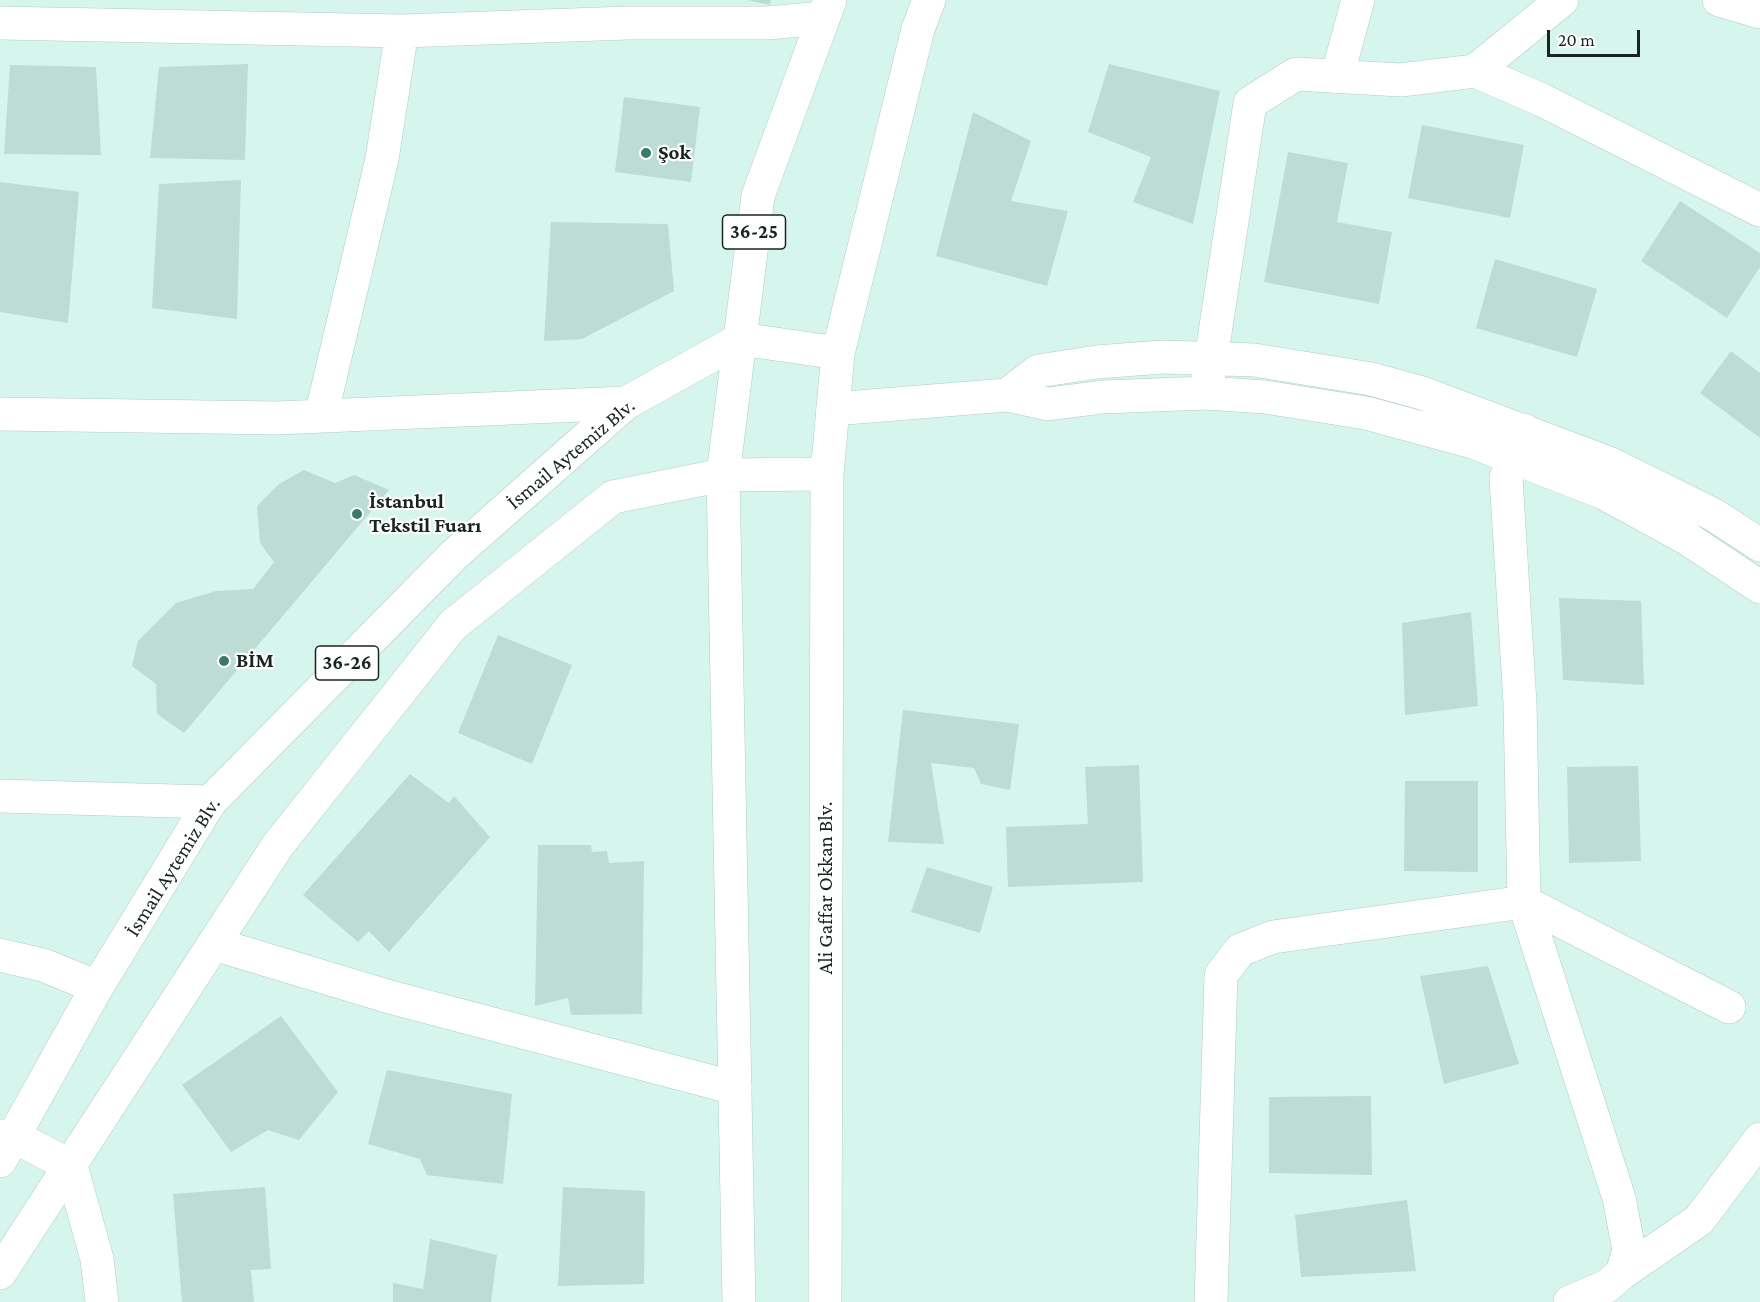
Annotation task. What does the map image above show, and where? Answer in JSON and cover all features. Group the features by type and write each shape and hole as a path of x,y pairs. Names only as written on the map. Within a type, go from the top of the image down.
{"street":[{"name":"Ali Gaffar Okkan Blv.","path":"825,1302 827,474 838,352 918,29 929,0"},
{"path":"1337,77 1358,0"},
{"path":"1475,71 1562,0"},
{"path":"1719,0 1760,12"},
{"path":"0,23 267,14 402,31 628,23 767,23 826,9"},
{"name":"36-25","path":"723,475 758,196 826,9"},
{"path":"321,416 382,159 402,31"},
{"path":"1206,393 1250,103 1296,74 1401,80 1475,71 1552,104 1760,210"},
{"path":"741,339 838,352"},
{"name":"İsmail Aytemiz Blv.","path":"4,1144 210,802 454,555 626,403 741,339"},
{"path":"1007,395 1038,371 1097,362 1162,357 1211,358 1299,365 1371,379 1422,393 1519,443 1604,493 1647,515 1759,584"},
{"path":"833,410 1007,395 1048,404 1103,397 1206,393 1265,397 1366,413 1462,439 1519,443 1660,487 1714,515 1760,545"},
{"path":"0,414 321,416 626,403"},
{"path":"1519,443 1506,478 1520,704 1524,902 1619,1198 1629,1250 1622,1273"},
{"name":"36-26","path":"0,1273 278,845 453,624 613,497 723,475 827,474"},
{"path":"723,475 740,1302"},
{"path":"0,796 210,802"},
{"path":"1211,1302 1221,975 1240,950 1273,937 1524,902 1729,1007"},
{"path":"214,944 390,997 735,1088"},
{"path":"0,955 43,965 97,987"},
{"path":"1570,1302 1607,1286 1622,1273 1699,1220 1760,1139"},
{"path":"4,1144 71,1166 97,1259 102,1302"}],"building":[{"path":"747,0 771,0 770,5"},
{"path":"248,64 245,160 150,158 159,67"},
{"path":"1109,64 1220,91 1193,224 1133,202 1151,157 1088,132"},
{"path":"10,65 96,67 101,155 4,154"},
{"path":"624,97 700,107 691,182 615,172"},
{"path":"973,112 1031,141 1011,201 1068,211 1047,286 936,256"},
{"path":"1422,125 1524,145 1510,218 1408,198"},
{"path":"1288,152 1348,163 1337,222 1392,232 1379,304 1264,282"},
{"path":"241,180 237,319 152,308 159,184"},
{"path":"0,182 79,192 68,323 0,312"},
{"path":"1680,201 1760,253 1760,267 1727,318 1641,261"},
{"path":"551,222 668,224 674,291 582,339 544,341"},
{"path":"1495,259 1597,289 1577,357 1476,328"},
{"path":"1731,351 1760,373 1760,438 1700,393"},
{"path":"304,470 335,483 354,475 389,490 184,733 157,714 156,684 132,666 138,641 176,603 216,591 253,589 274,562 260,543 257,506 279,484"},
{"path":"1559,598 1641,601 1644,685 1563,680"},
{"path":"1471,612 1478,706 1405,715 1402,623"},
{"path":"498,635 572,665 532,764 458,733"},
{"path":"903,710 1019,724 1010,790 981,784 974,768 931,763 944,844 888,842"},
{"path":"1139,765 1143,882 1008,887 1006,827 1088,824 1085,767"},
{"path":"1638,766 1641,861 1569,863 1567,767"},
{"path":"410,774 449,803 454,796 490,837 389,952 369,931 358,942 303,895"},
{"path":"1405,781 1478,781 1478,872 1404,871"},
{"path":"538,845 591,845 592,852 607,851 609,863 644,861 642,1014 571,1015 568,998 535,1006"},
{"path":"927,867 993,887 980,933 911,912"},
{"path":"1488,966 1519,1064 1444,1084 1420,976"},
{"path":"281,1016 338,1092 299,1140 268,1130 231,1152 182,1085"},
{"path":"387,1070 512,1094 503,1184 427,1175 420,1159 368,1144"},
{"path":"1371,1096 1372,1175 1269,1173 1269,1097"},
{"path":"265,1187 271,1269 251,1270 254,1302 182,1302 173,1194"},
{"path":"563,1187 645,1191 644,1284 558,1286"},
{"path":"1407,1200 1416,1271 1301,1277 1295,1215"},
{"path":"430,1239 497,1255 491,1302 393,1302 393,1283 423,1289"}],"place":[{"name":"Şok","path":"646,153"},
{"name":"İstanbul Tekstil Fuarı","path":"357,514"},
{"name":"BİM","path":"224,661"}]}
